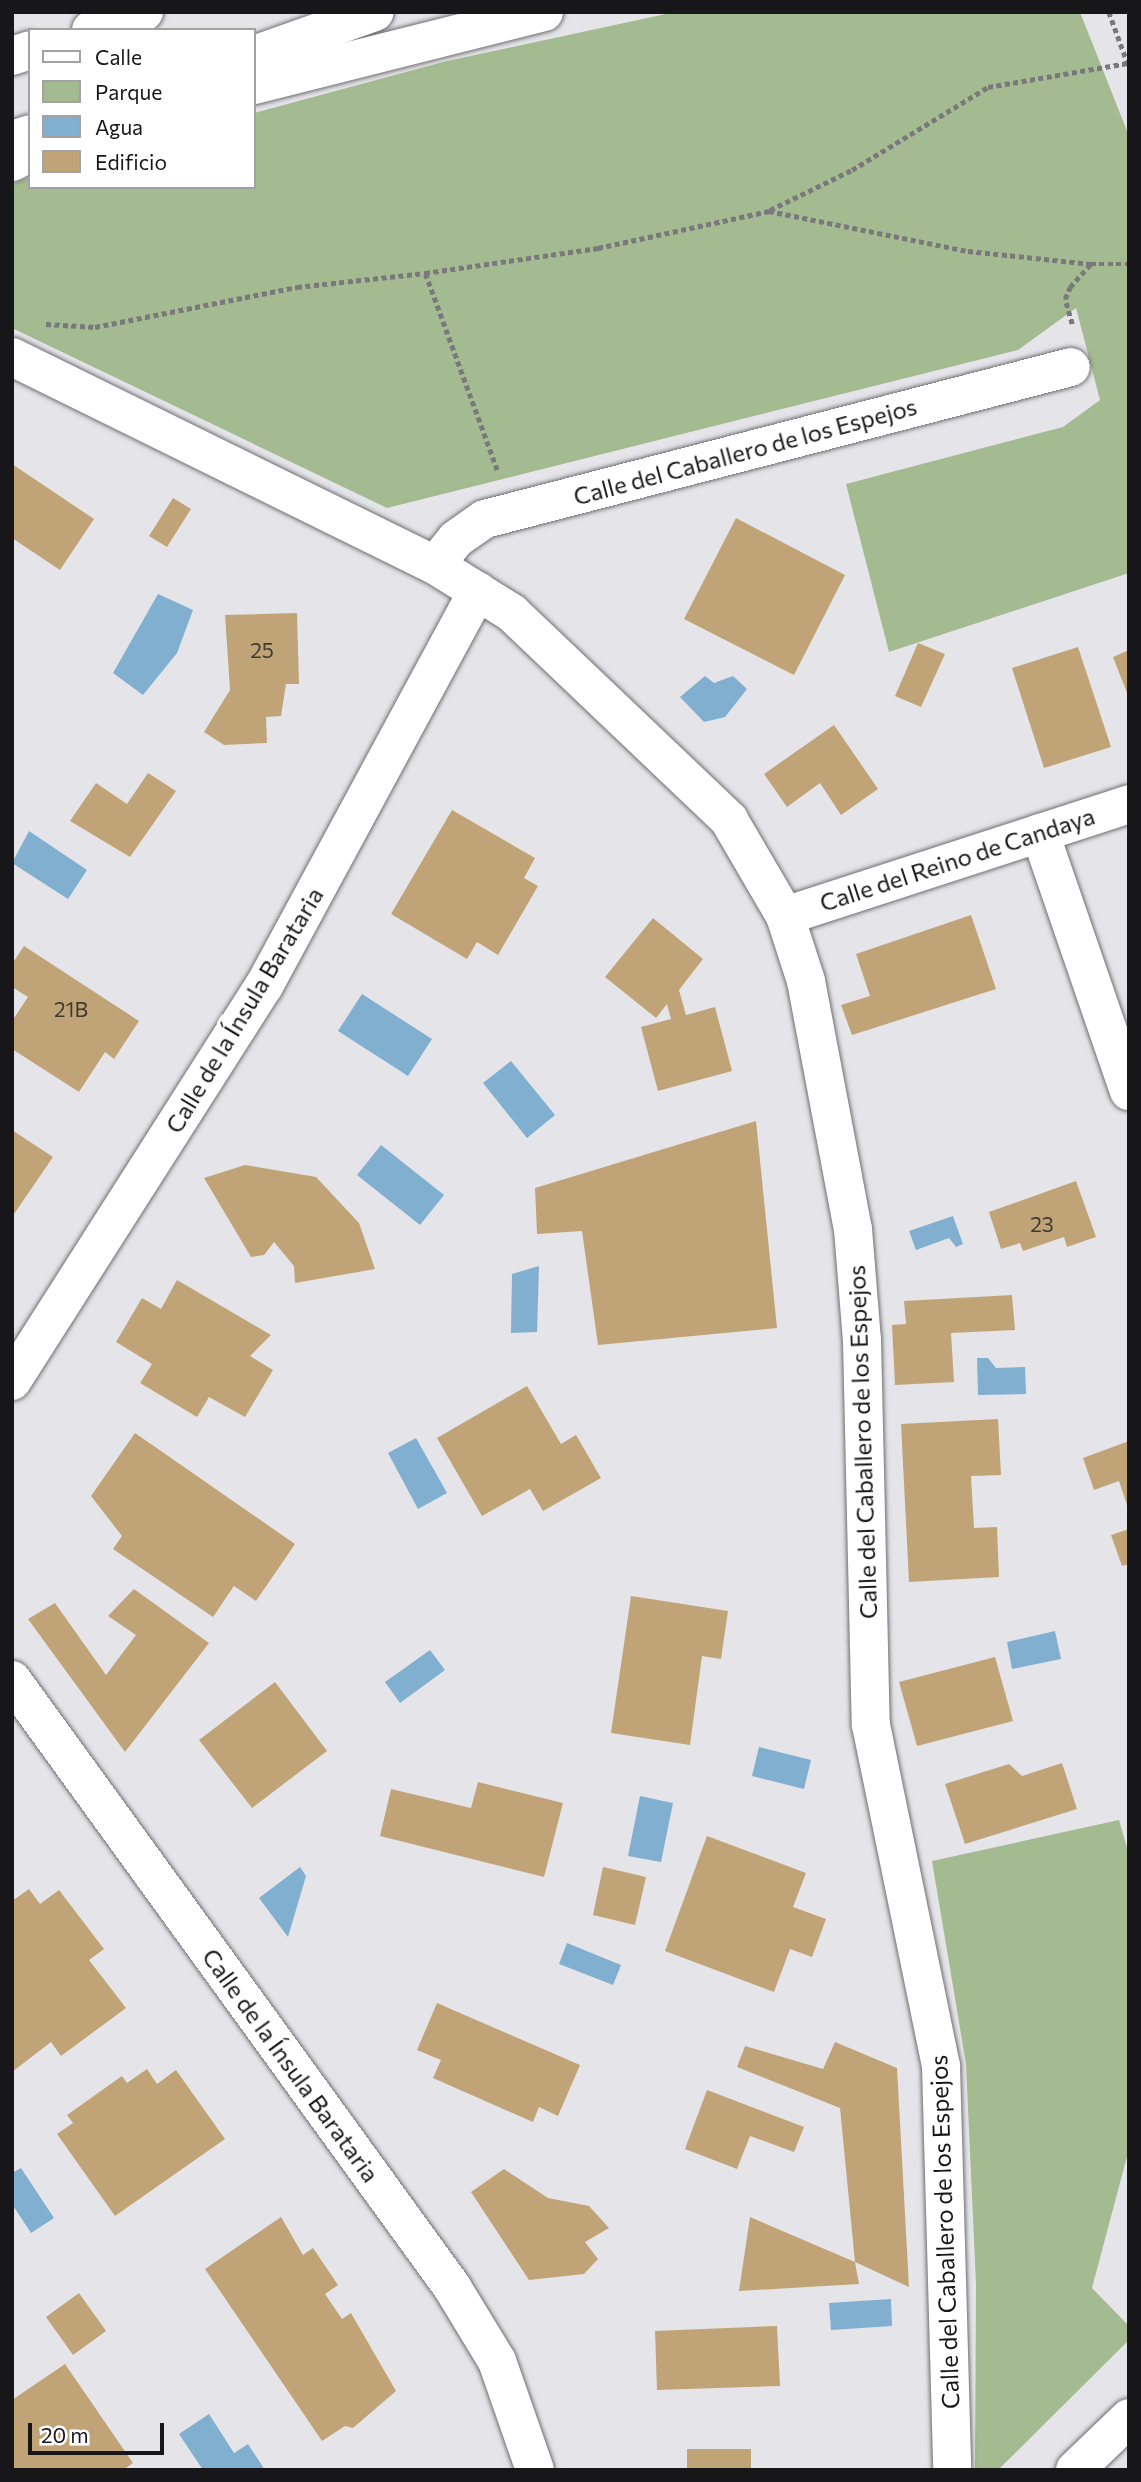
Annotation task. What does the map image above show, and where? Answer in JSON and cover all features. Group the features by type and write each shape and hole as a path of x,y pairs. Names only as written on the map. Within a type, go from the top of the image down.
{"main road":[{"path":"97,28 144,12"},
{"path":"256,54 375,12"},
{"path":"256,84 544,12"},
{"path":"12,162 28,154"},
{"name":"Calle del Caballero de los Espejos","path":"12,357 435,565 478,591 541,636 720,811 757,860 785,916 812,1006 853,1229 862,1340 871,1725 941,2066 952,2470"},
{"name":"Calle del Caballero de los Espejos","path":"435,565 456,539 485,519 1071,367"},
{"name":"Calle de la Ínsula Barataria","path":"12,1381 264,986 478,591"},
{"name":"Calle del Reino de Candaya","path":"785,916 1129,804"},
{"path":"1040,833 1129,1091"},
{"name":"Calle de la Ínsula Barataria","path":"12,1680 453,2287 497,2361 536,2470"},
{"path":"1075,2470 1129,2418"}],"path":[{"path":"32,323 95,327 297,287 425,273 598,248 769,211 852,170 988,87 1128,64 1109,12"},
{"path":"769,211 968,251 1091,264 1129,264"},
{"path":"1071,367 1072,317 1065,299 1091,264"},
{"path":"425,273 498,474"}],"green space":[{"path":"675,12 1080,12 1129,136 1129,573 889,652 846,484 1063,427 1100,400 1076,308 1018,350 387,508 12,328 12,184 28,178 28,189 256,189 256,112 443,62"},
{"path":"1119,1820 1129,1855 1129,2149 1092,2288 1129,2326 1129,2340 998,2470 975,2470 976,2285 966,2064 932,1861"}],"water":[{"path":"158,594 193,610 177,653 143,695 113,673"},
{"path":"705,676 714,683 733,676 747,689 725,717 704,722 680,697"},
{"path":"29,831 87,870 68,899 12,863"},
{"path":"362,994 432,1039 408,1076 338,1031"},
{"path":"511,1061 555,1115 527,1138 483,1083"},
{"path":"381,1145 444,1195 420,1225 357,1175"},
{"path":"953,1216 963,1244 956,1247 949,1238 916,1250 909,1231"},
{"path":"539,1266 537,1332 511,1333 512,1274"},
{"path":"977,1358 988,1358 996,1368 1025,1367 1026,1394 978,1395"},
{"path":"416,1438 447,1493 418,1509 388,1453"},
{"path":"1055,1631 1061,1659 1012,1669 1007,1642"},
{"path":"430,1650 445,1670 400,1703 385,1682"},
{"path":"759,1747 811,1760 804,1789 752,1776"},
{"path":"640,1796 673,1803 661,1862 628,1856"},
{"path":"300,1867 306,1876 288,1937 259,1898"},
{"path":"567,1943 621,1965 613,1985 559,1964"},
{"path":"21,2168 54,2218 31,2233 12,2204 12,2173"},
{"path":"891,2299 892,2326 831,2330 829,2303"},
{"path":"209,2414 234,2453 248,2444 265,2470 203,2470 179,2434"}],"building":[{"path":"12,464 94,519 60,570 12,538"},
{"path":"173,498 191,509 167,547 149,536"},
{"path":"736,518 845,575 794,675 684,619"},
{"path":"297,613 299,684 286,684 281,716 266,717 267,743 224,745 204,732 230,690 225,615"},
{"path":"918,643 945,654 921,707 895,696"},
{"path":"1078,647 1111,747 1044,768 1012,668"},
{"path":"1129,650 1129,698 1113,657"},
{"path":"834,725 878,789 841,815 820,783 787,807 764,774"},
{"path":"148,773 176,791 130,857 70,821 96,783 127,804"},
{"path":"452,810 535,858 524,878 538,886 498,955 477,942 467,959 391,914"},
{"path":"971,915 996,989 852,1035 841,1005 870,996 856,954"},
{"path":"653,918 703,959 679,990 686,1015 715,1007 732,1071 658,1091 641,1027 671,1019 667,1004 656,1018 605,977"},
{"path":"24,946 139,1021 114,1059 105,1052 79,1092 12,1049 12,1021 28,997 12,987 12,964"},
{"path":"756,1121 777,1328 598,1345 582,1231 537,1234 535,1188"},
{"path":"12,1130 53,1157 12,1217"},
{"path":"245,1165 316,1177 359,1223 375,1269 295,1283 294,1266 274,1242 264,1255 251,1257 204,1178"},
{"path":"1076,1181 1096,1237 1067,1247 1064,1237 1023,1251 1020,1243 1001,1249 989,1212"},
{"path":"177,1280 271,1335 250,1356 273,1370 245,1417 209,1397 197,1417 140,1383 152,1364 116,1342 142,1298 161,1309"},
{"path":"1012,1295 1015,1330 951,1333 954,1382 895,1385 892,1325 906,1324 904,1301"},
{"path":"527,1386 561,1444 576,1435 601,1478 543,1511 530,1489 482,1516 437,1438"},
{"path":"998,1419 1001,1475 971,1476 974,1528 997,1527 999,1577 909,1582 901,1424"},
{"path":"135,1433 295,1544 256,1601 234,1586 213,1617 113,1549 122,1536 91,1496"},
{"path":"1129,1441 1128,1508 1119,1481 1094,1490 1083,1458"},
{"path":"1129,1529 1129,1564 1122,1566 1111,1535"},
{"path":"134,1589 209,1643 125,1752 28,1619 55,1603 106,1675 136,1635 108,1616"},
{"path":"631,1596 728,1611 721,1659 702,1656 690,1745 611,1733"},
{"path":"995,1657 1013,1721 917,1746 899,1682"},
{"path":"275,1682 327,1751 252,1808 199,1740"},
{"path":"1062,1763 1077,1809 965,1844 945,1784 1009,1764 1022,1776"},
{"path":"478,1782 563,1803 544,1877 380,1836 391,1789 471,1808"},
{"path":"707,1836 806,1873 793,1907 826,1919 812,1957 790,1949 774,1992 665,1951"},
{"path":"603,1867 646,1877 635,1925 593,1915"},
{"path":"29,1889 40,1904 59,1890 104,1949 89,1960 126,2008 61,2056 51,2042 12,2072 12,1901"},
{"path":"437,2003 580,2065 558,2116 539,2107 533,2122 433,2078 441,2060 417,2050"},
{"path":"835,2042 897,2068 909,2287 855,2262 840,2108 737,2067 745,2046 823,2069"},
{"path":"147,2069 157,2084 176,2070 225,2139 115,2216 57,2134 73,2123 67,2115 122,2076 127,2083"},
{"path":"707,2090 804,2127 794,2152 750,2136 737,2169 685,2149"},
{"path":"504,2169 548,2198 589,2206 609,2228 585,2242 598,2259 584,2274 529,2280 471,2192"},
{"path":"281,2217 303,2255 313,2248 338,2285 325,2294 342,2319 351,2313 396,2391 353,2428 345,2426 322,2441 205,2269"},
{"path":"750,2217 855,2262 859,2284 739,2291"},
{"path":"79,2293 106,2331 73,2355 46,2317"},
{"path":"777,2326 780,2386 657,2390 655,2331"},
{"path":"65,2364 133,2463 123,2470 12,2470 12,2400"},
{"path":"687,2449 751,2449 751,2470 687,2470"}]}
